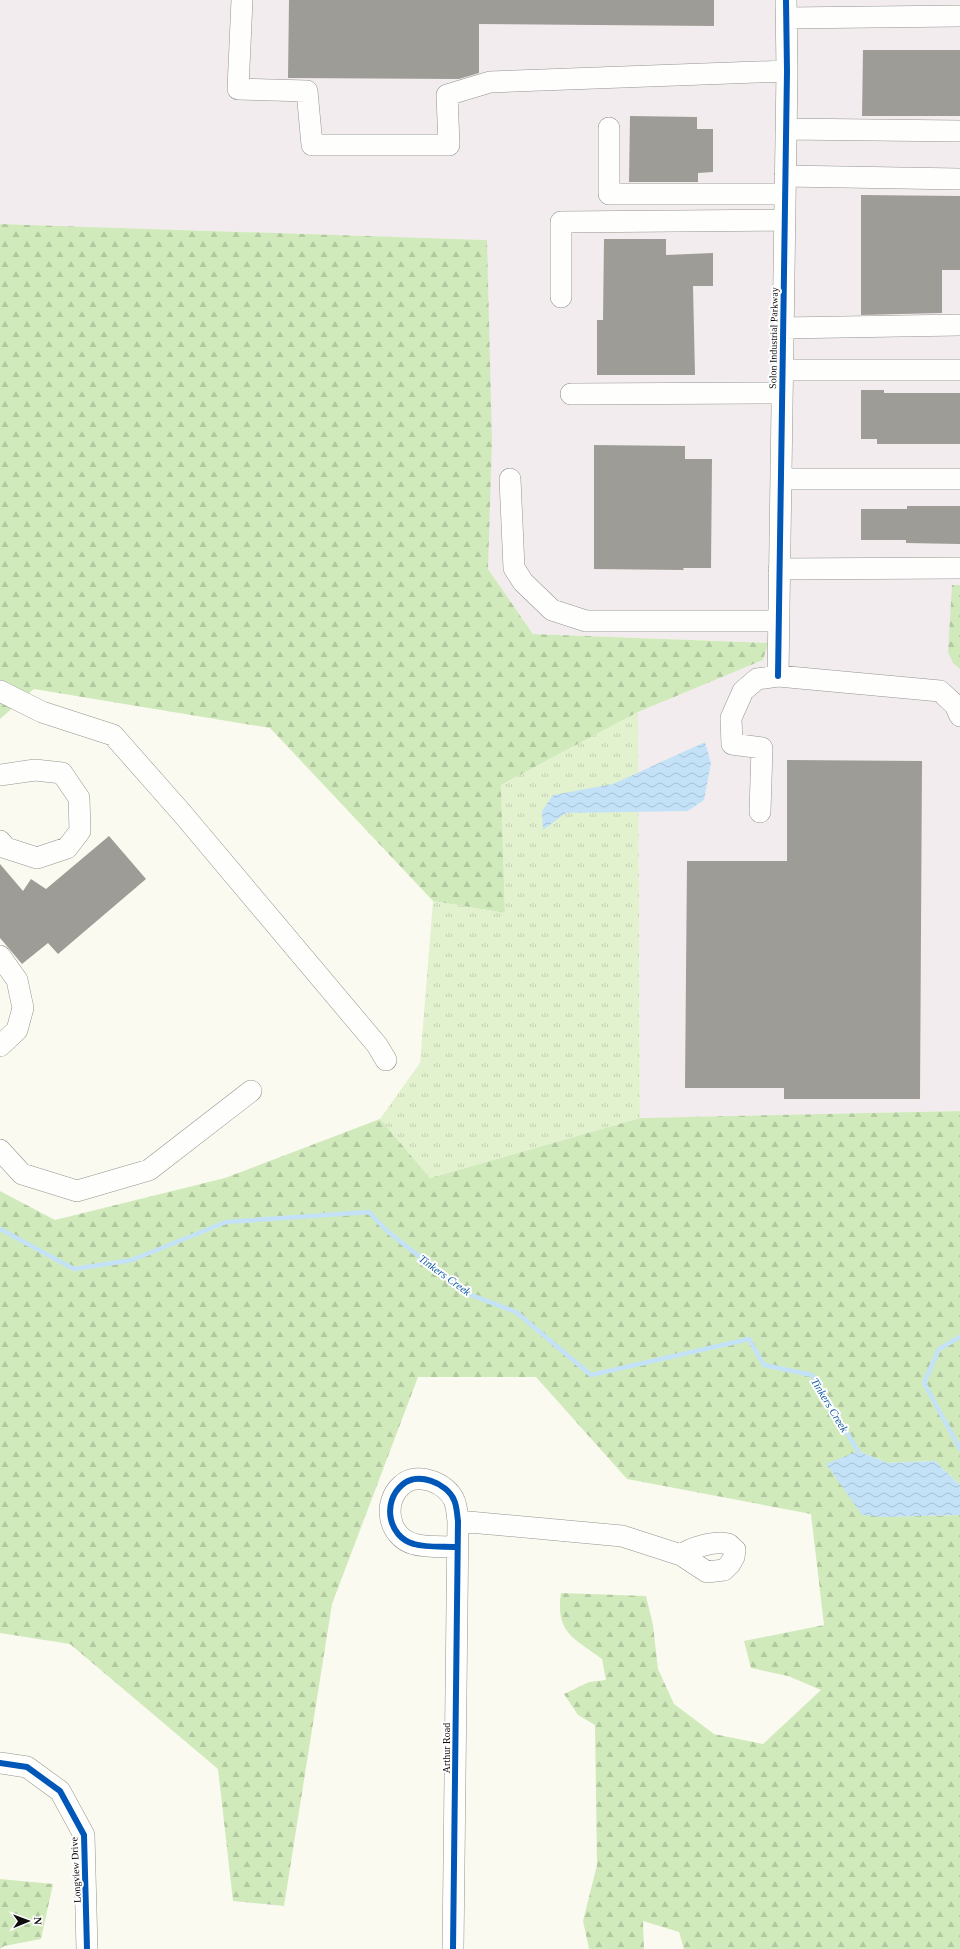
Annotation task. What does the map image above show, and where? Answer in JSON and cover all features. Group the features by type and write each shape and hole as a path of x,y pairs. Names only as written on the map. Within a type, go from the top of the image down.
{"street":[{"path":"242,0 238,88 307,91 312,145 449,145 447,95 490,82 787,71"},
{"path":"786,9 960,16"},
{"name":"Solon Industrial Parkway","path":"778,676 787,71 786,9"},
{"path":"608,128 609,194 785,185 960,179"},
{"path":"786,129 960,131"},
{"path":"561,297 561,222 784,220"},
{"path":"783,328 960,325"},
{"path":"782,370 960,370"},
{"path":"571,394 782,393"},
{"path":"510,479 514,568 523,582 552,610 586,621 779,621"},
{"path":"781,479 960,479"},
{"path":"779,569 960,568"},
{"path":"760,812 762,748 732,744 731,718 743,691 757,679 778,676 940,691 955,705 960,716"},
{"path":"0,691 42,712 113,735 201,836 376,1045 386,1060"},
{"path":"0,775 35,770 62,773 79,798 80,830 67,848 37,858 6,848 0,841"},
{"path":"0,956 17,980 22,1008 17,1030 0,1046"},
{"path":"0,1150 22,1174 77,1191 149,1170 251,1091"},
{"name":"Arthur Road","path":"453,1949 458,1521 455,1500 447,1491 437,1484 427,1480 415,1479 402,1484 395,1493 390,1506 390,1519 396,1532 404,1539 414,1544 457,1547"},
{"path":"458,1521 622,1536 681,1555"},
{"name":"Longview Drive","path":"0,1763 27,1767 60,1791 84,1835 87,1949"}],"shaded area":[{"path":"0,0 960,0 960,1111 640,1118 638,712 763,660 768,643 533,634 488,569 487,240 0,224"}],"green space":[{"path":"0,224 487,240 492,442 488,569 533,634 768,643 763,660 638,712 501,785 505,913 433,901 270,728 34,689 0,719"},
{"path":"952,585 960,585 960,669 953,663 948,652"},
{"path":"638,712 640,1118 430,1178 380,1119 420,1063 433,901 505,913 501,785"},
{"path":"960,1111 960,1485 935,1461 888,1463 858,1451 863,1514 883,1517 960,1515 960,1949 684,1949 679,1932 643,1921 644,1949 589,1949 583,1921 597,1865 595,1725 578,1715 564,1694 589,1682 606,1680 602,1659 575,1639 564,1626 560,1606 561,1593 646,1596 653,1625 658,1669 674,1704 714,1734 763,1744 821,1690 788,1676 751,1668 744,1641 824,1625 811,1514 627,1479 536,1377 418,1377 332,1604 284,1906 233,1901 218,1769 70,1644 0,1633 0,1191 55,1220 225,1178 380,1119 430,1178 640,1118"},
{"path":"0,1879 53,1884 41,1939 4,1946 0,1949"}],"water":[{"path":"705,742 711,763 704,800 688,811 566,813 543,830 542,811 553,795 613,784"},
{"path":"858,1451 888,1463 935,1461 960,1485 960,1515 883,1517 862,1515 826,1464"}],"building":[{"path":"289,0 714,0 714,26 479,24 479,73 459,79 288,78"},
{"path":"863,50 960,50 960,116 862,116"},
{"path":"630,116 697,117 697,129 713,129 713,172 698,173 698,182 629,182"},
{"path":"861,195 960,196 960,270 942,270 942,313 861,315"},
{"path":"604,239 666,239 666,255 713,253 713,286 693,286 695,375 597,375 597,320 603,320"},
{"path":"861,390 884,390 884,393 960,393 960,444 877,444 877,439 861,439"},
{"path":"594,445 685,446 685,459 712,459 711,568 683,568 684,570 594,569"},
{"path":"907,506 960,506 960,544 906,543 906,540 861,540 861,509 907,509"},
{"path":"787,760 922,761 920,1099 784,1099 784,1088 685,1088 687,861 787,861"},
{"path":"109,836 146,879 58,954 48,943 22,964 0,938 0,864 23,891 31,879 46,889"}],"waterway":[{"name":"Tinkers Creek","path":"0,1229 74,1269 132,1260 226,1222 369,1212 387,1231 466,1293 516,1312 591,1375 749,1339 764,1365 812,1375 858,1451"},
{"name":"Tinkers Creek","path":"960,1337 939,1349 924,1383 960,1449"}],"cycle path":[{"path":"778,676 787,71 786,0"},
{"path":"453,1949 458,1521 454,1500 450,1494 438,1484 423,1479 415,1479 402,1485 396,1492 390,1509 391,1518 398,1534 405,1540 414,1544 457,1547"},
{"path":"0,1763 27,1767 60,1791 84,1835 87,1949"}]}
